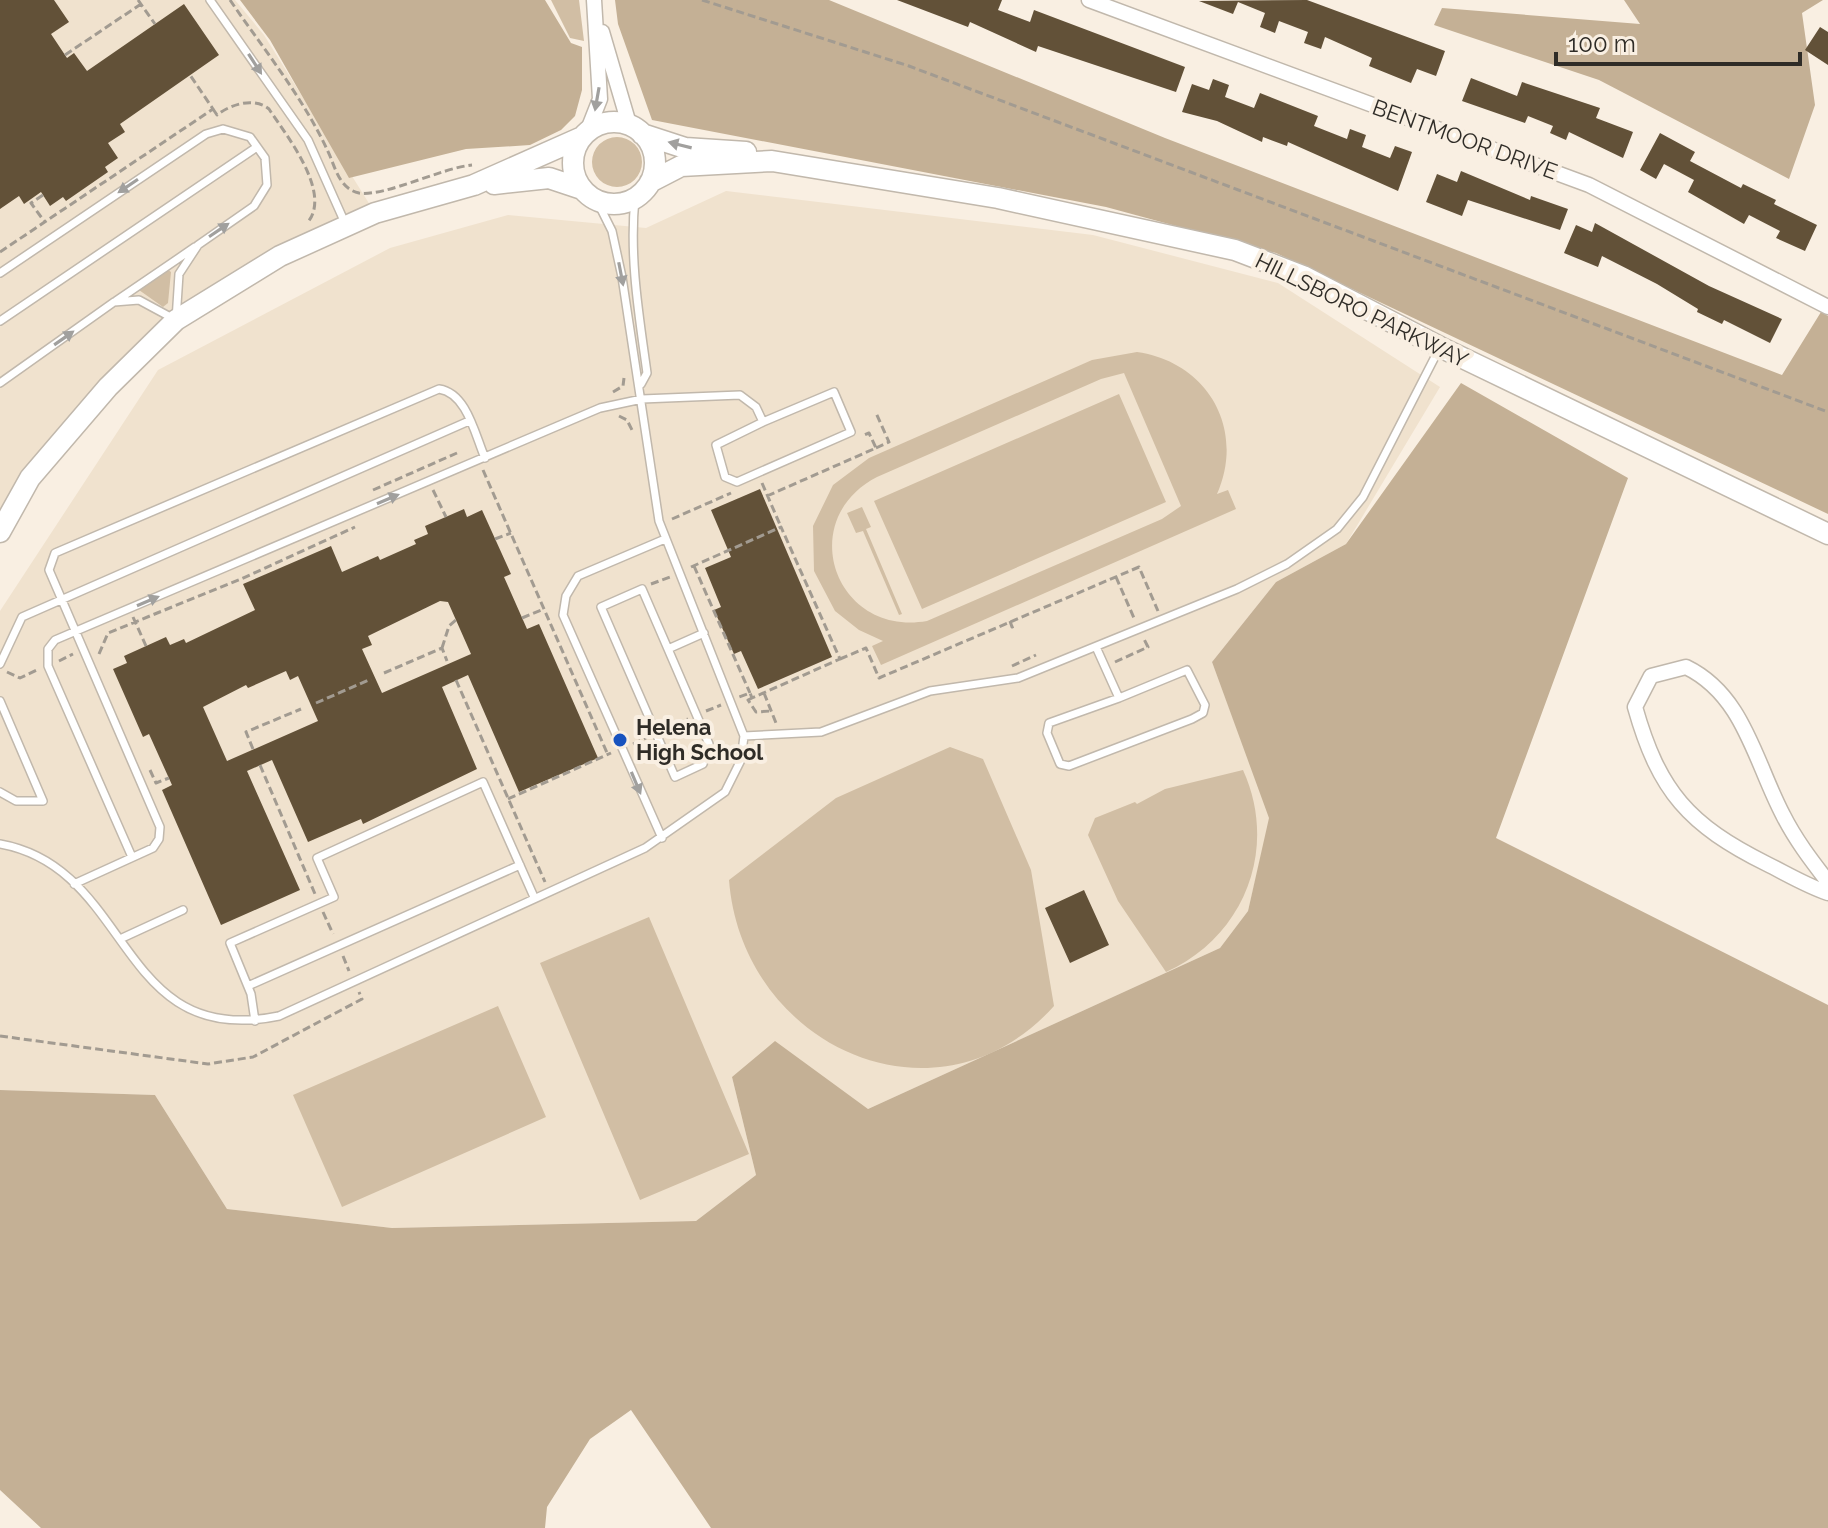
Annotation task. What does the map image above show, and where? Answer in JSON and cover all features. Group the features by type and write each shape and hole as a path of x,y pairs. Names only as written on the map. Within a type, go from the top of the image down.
{"street":[{"name":"BENTMOOR DRIVE","path":"1089,0 1126,6 1589,185 1828,307"},
{"path":"474,185 549,178 590,195 623,203 635,198 650,182 654,156 636,129 595,4"},
{"path":"590,195 573,164 600,99 595,4"},
{"path":"0,532 30,478 108,387 176,320 280,256 375,213 474,185 549,155 607,122 636,129"},
{"name":"HILLSBORO PARKWAY","path":"636,129 685,148 754,152 772,161"},
{"name":"HILLSBORO PARKWAY","path":"650,182 681,166 772,161 998,198 1235,250 1303,276 1440,347 1828,534"},
{"path":"1828,882 1798,843 1751,741 1717,687 1686,667 1651,676 1635,707 1647,747 1666,786 1698,822 1721,839 1828,893"}],"lane":[{"path":"210,0 308,140 346,226"},
{"path":"0,273 206,134 223,129 250,137 265,158 267,185 254,206 0,383"},
{"path":"0,321 257,147"},
{"path":"0,844 58,869 93,902 151,982 192,1013 227,1023 255,1021 279,1016 662,838 725,792 741,760 744,736 665,539 641,384 612,231 590,195"},
{"path":"635,198 632,230 647,373 641,384"},
{"path":"612,231 632,230"},
{"path":"114,302 139,300 176,320 179,274 198,245"},
{"path":"744,736 821,732 930,691 1018,678 1237,589 1287,564 1337,529 1363,497 1440,347"},
{"path":"74,884 153,848 159,839 158,816 62,599 49,563 55,553 439,389 449,390 460,399 485,458"},
{"path":"834,392 851,432 737,482 729,481 715,452 716,445 763,422 834,392"},
{"path":"132,857 48,666 48,649 55,640 600,408 642,399 740,395 756,407 763,422"},
{"path":"0,666 22,617 469,421"},
{"path":"662,838 563,615 570,585 588,570 665,539"},
{"path":"642,589 668,649 709,744 703,764 675,777 601,607 642,589"},
{"path":"668,649 704,633"},
{"path":"1096,647 1119,698"},
{"path":"1187,670 1205,705 1203,713 1192,719 1069,766 1060,764 1047,733 1049,723 1119,698 1187,670"},
{"path":"0,701 43,801 16,801 0,792"},
{"path":"255,1021 248,986 230,943 334,897 317,858 483,782 534,897"},
{"path":"248,986 520,865"},
{"path":"120,939 183,910"}],"path":[{"path":"230,0 321,136 340,178 350,189 376,193 434,172 481,164"},
{"path":"702,0 909,66 1828,412"},
{"path":"65,55 139,2 155,24"},
{"path":"0,252 213,109 190,75"},
{"path":"43,195 31,203 44,221"},
{"path":"606,394 623,386 625,375"},
{"path":"767,496 889,442 876,413"},
{"path":"869,433 876,448"},
{"path":"483,470 608,755"},
{"path":"760,480 840,659"},
{"path":"689,568 781,527"},
{"path":"99,655 99,647 108,633 349,529"},
{"path":"495,539 511,533"},
{"path":"694,566 752,698"},
{"path":"771,711 756,712 748,700 866,648 879,678 1139,567 1162,620"},
{"path":"1104,666 1148,647 1116,576"},
{"path":"130,609 146,646"},
{"path":"522,618 544,609"},
{"path":"447,661 442,648 449,626 456,620"},
{"path":"1010,621 1012,627 1017,625"},
{"path":"384,673 442,648"},
{"path":"0,666 20,678"},
{"path":"316,703 371,679"},
{"path":"456,680 549,891"},
{"path":"744,695 750,693"},
{"path":"253,749 246,732 301,709"},
{"path":"144,757 156,783 169,778"},
{"path":"0,1036 82,1045 183,1063 241,1061 286,1043 362,999 260,765"}],"shaded area":[{"path":"0,0 235,0 264,35 375,213 176,320 108,387 0,532"},
{"path":"240,0 545,0 571,43 582,47 582,90 575,116 561,130 530,145 466,149 349,178 270,40"},
{"path":"551,0 579,0 584,41 570,38"},
{"path":"615,0 829,0 1165,138 1782,375 1821,312 1828,316 1828,514 1276,253 1106,207 652,120 618,24"},
{"path":"1624,0 1823,0 1802,13 1815,105 1789,179 1599,80 1434,25 1442,8 1640,24"},
{"path":"617,137 635,144 642,162 635,180 617,187 599,180 592,162 599,144"},
{"name":"Helena High School","path":"726,191 1093,235 1278,283 1440,387 1346,544 1276,582 1212,662 1270,818 1248,911 1220,948 868,1109 732,1077 756,1175 696,1221 392,1228 227,1209 155,1095 0,1090 0,611 158,370 390,248 508,215 646,228"},
{"path":"167,269 171,272 168,303 163,307 139,290"},
{"path":"1137,352 1162,358 1183,369 1201,384 1214,402 1223,423 1227,445 1225,469 1217,494 1228,490 1236,509 881,665 872,646 883,641 859,630 835,611 814,571 813,526 833,485 869,458 1092,360","holes":["1124,373 1181,506 1162,519 927,621 895,621 869,611 849,594 836,571 832,546 837,520 852,496 877,477 1101,379"]},
{"path":"1461,383 1628,478 1496,838 1828,1005 1828,1528 711,1528 631,1410 590,1439 547,1507 545,1528 41,1528 0,1490 0,1090 155,1095 227,1209 392,1228 696,1221 756,1175 732,1077 775,1041 868,1109 1220,948 1248,911 1269,818 1212,662 1276,582 1346,544"},
{"path":"1119,394 1166,502 922,609 874,501"},
{"path":"862,507 871,527 866,529 902,614 899,615 863,531 856,533 847,513"},
{"path":"950,747 983,759 1031,870 1054,1006 1007,1045 956,1064 903,1067 852,1054 807,1027 769,988 742,938 729,880 836,798"},
{"path":"1243,770 1253,800 1257,830 1255,859 1247,888 1234,914 1216,937 1193,957 1166,972 1118,901 1088,835 1095,818 1135,802 1137,804 1165,789"},
{"path":"649,917 749,1154 640,1200 540,963"},
{"path":"498,1006 546,1117 342,1207 293,1095"}],"building":[{"path":"0,0 54,0 69,22 51,34 67,58 74,53 87,71 184,4 219,55 120,124 125,132 108,143 118,158 105,167 108,172 66,201 63,197 50,206 41,192 24,204 19,196 0,209"},
{"path":"897,0 1002,0 998,10 1030,22 1034,10 1185,67 1176,92 1038,46 1036,52 970,22 968,27"},
{"path":"1307,0 1445,51 1436,76 1417,69 1411,83 1369,66 1372,58 1325,37 1321,49 1304,43 1308,32 1279,21 1275,33 1260,27 1265,13 1238,2 1233,14 1199,1"},
{"path":"1820,27 1828,32 1828,65 1805,50"},
{"path":"1471,78 1517,96 1522,82 1600,108 1596,118 1633,132 1623,158 1569,132 1566,140 1550,133 1553,126 1528,116 1525,123 1462,101"},
{"path":"1213,79 1229,85 1225,97 1254,108 1260,93 1318,116 1314,126 1347,139 1350,129 1366,135 1362,147 1390,158 1395,146 1412,152 1398,191 1288,142 1287,146 1263,137 1262,142 1217,121 1182,112 1192,84 1209,90"},
{"path":"1660,133 1695,152 1690,161 1741,188 1743,184 1776,200 1774,204 1817,225 1805,251 1776,238 1780,231 1749,215 1744,224 1688,192 1694,180 1664,164 1656,179 1640,170"},
{"path":"1461,171 1530,200 1531,196 1568,209 1560,230 1468,200 1462,216 1426,202 1437,174 1457,182"},
{"path":"1595,223 1709,286 1782,319 1770,343 1724,320 1722,324 1697,312 1698,309 1657,284 1602,256 1598,267 1564,253 1576,225 1592,232"},
{"path":"760,489 832,657 758,689 741,651 734,654 714,610 721,607 705,568 731,557 711,510"},
{"path":"464,509 467,517 482,510 511,574 504,577 527,629 539,624 598,758 519,792 468,675 442,687 477,769 363,824 361,819 308,842 272,760 247,771 300,890 221,925 162,790 172,785 149,734 143,737 113,669 127,663 124,656 166,637 170,645 184,639 186,643 255,610 243,584 331,546 342,572 378,556 380,560 416,544 414,540 428,534 425,526","holes":["440,601 448,602 471,654 382,693 362,649 372,645 368,636","286,671 290,680 298,676 318,721 227,761 203,707 246,685 248,688"]},
{"path":"1084,890 1109,945 1070,963 1045,908"}],"place":[{"name":"Helena High School","path":"620,740"}]}
